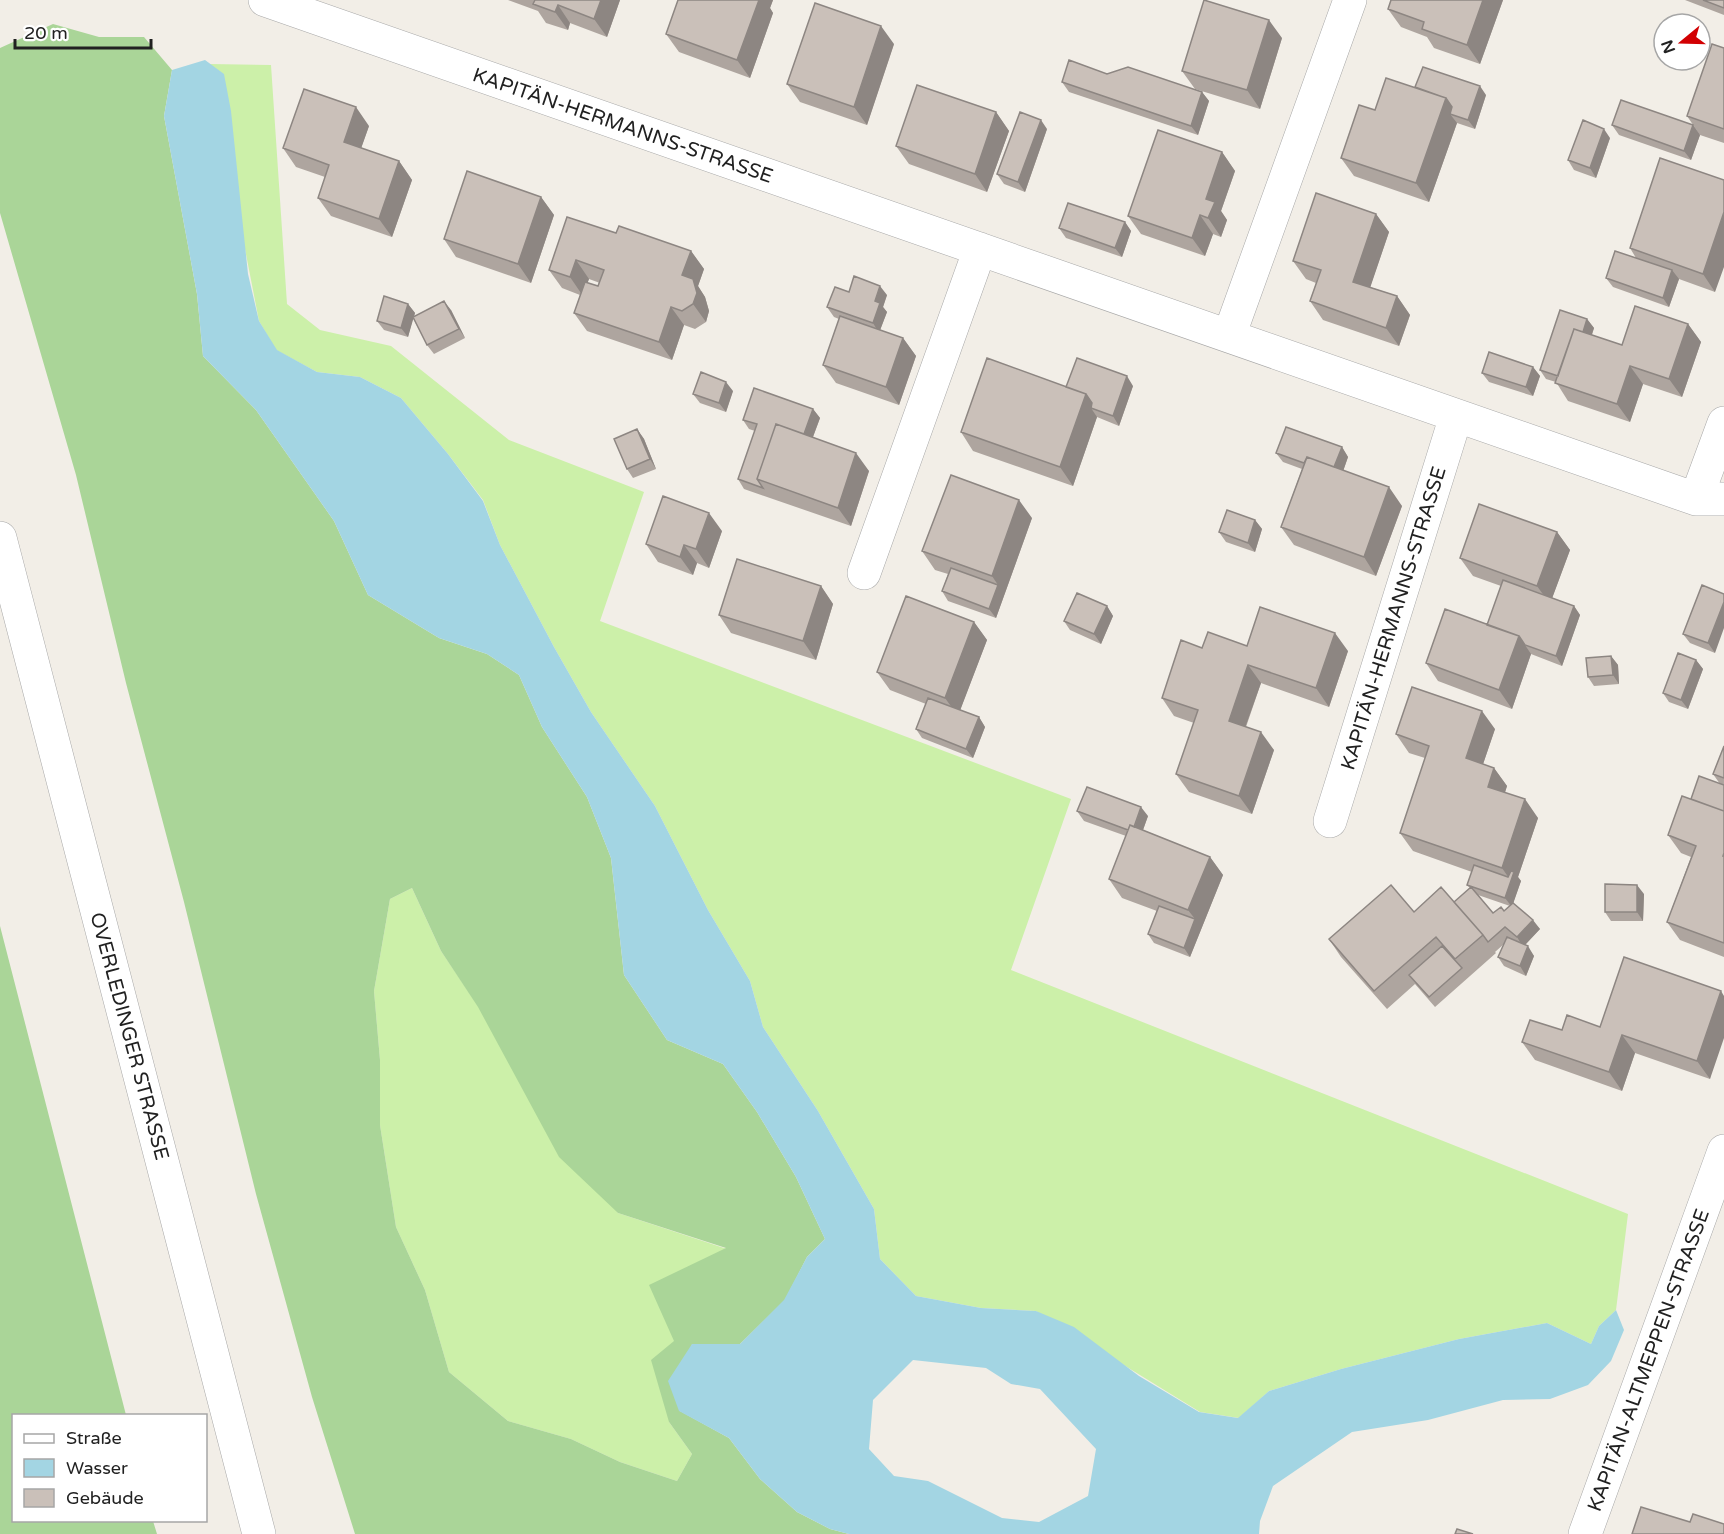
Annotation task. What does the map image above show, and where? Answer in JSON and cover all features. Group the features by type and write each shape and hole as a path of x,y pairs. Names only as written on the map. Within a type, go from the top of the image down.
{"street":[{"name":"KAPITÄN-HERMANNS-STRASSE","path":"266,0 1456,416 1710,499"},
{"path":"1229,336 1350,0"},
{"path":"864,573 980,249"},
{"name":"KAPITÄN-HERMANNS-STRASSE","path":"1330,821 1456,416"},
{"path":"1710,499 1724,423"},
{"name":"OVERLEDINGER STRASSE","path":"0,538 259,1534"},
{"name":"KAPITÄN-ALTMEPPEN-STRASSE","path":"1585,1534 1724,1151"}],"green space":[{"path":"53,24 99,37 144,37 172,70 164,116 197,294 203,356 256,410 334,521 368,595 439,638 487,654 519,675 542,727 587,797 611,858 624,975 667,1040 723,1064 757,1112 796,1177 825,1239 807,1257 785,1300 740,1344 692,1344 680,1411 729,1438 760,1479 797,1512 830,1529 849,1534 355,1534 312,1397 256,1194 184,902 126,683 76,475 0,213 0,48","holes":["412,888 441,951 478,1007 559,1157 618,1213 726,1248 649,1285 674,1341 651,1360 669,1422 692,1454 677,1481 620,1462 571,1439 508,1421 449,1372 425,1290 396,1227 380,1125 380,1060 374,991 390,899"]},
{"path":"209,64 271,65 287,304 320,330 391,346 509,440 644,492 600,621 1071,799 1011,970 1628,1214 1616,1310 1599,1326 1591,1344 1547,1323 1459,1339 1341,1369 1269,1391 1239,1418 1200,1412 1036,1311 981,1308 916,1296 880,1259 874,1209 818,1111 763,1027 750,981 708,910 655,806 591,712 554,647 500,545 483,500 401,398 360,377 317,372 276,350 259,321"},
{"path":"412,888 441,951 618,1213 727,1249 675,1341 669,1422 692,1454 677,1481 620,1462 571,1439 508,1421 449,1372 425,1290 396,1227 380,1125 380,1060 374,991 390,899"},
{"path":"0,926 126,1414 12,1414 12,1522 153,1522 157,1534 0,1534"}],"water":[{"path":"205,60 224,74 231,111 248,274 259,321 277,350 317,372 360,377 401,398 448,454 483,501 500,545 554,647 591,712 655,806 708,910 750,981 763,1027 818,1111 874,1209 880,1259 916,1296 981,1308 1036,1311 1074,1327 1139,1376 1199,1412 1238,1418 1269,1391 1341,1369 1459,1339 1547,1323 1591,1344 1599,1326 1616,1310 1624,1330 1611,1361 1588,1385 1550,1399 1503,1400 1428,1420 1352,1432 1273,1486 1260,1521 1259,1534 849,1534 830,1529 797,1512 760,1479 729,1438 679,1411 668,1381 692,1344 740,1344 784,1300 807,1257 825,1239 796,1177 757,1112 723,1064 667,1040 624,975 611,858 587,797 542,727 519,675 487,654 439,638 368,595 334,521 256,410 203,356 197,294 164,116 172,70","holes":["913,1360 986,1368 1011,1384 1040,1389 1096,1449 1088,1496 1039,1522 1002,1518 928,1481 894,1476 869,1449 873,1400"]}],"building":[{"path":"535,0 601,0 594,19 558,5 555,12 533,4"},
{"path":"678,0 759,0 737,60 666,34"},
{"path":"1204,0 1269,20 1247,90 1182,71"},
{"path":"1391,0 1483,0 1467,45 1422,29 1424,22 1388,9"},
{"path":"1703,0 1724,0 1724,8"},
{"path":"815,3 881,26 854,107 787,84"},
{"path":"1712,44 1724,48 1724,129 1687,116 1702,72 1712,72"},
{"path":"1069,60 1107,74 1128,67 1202,92 1191,126 1062,82"},
{"path":"1423,67 1480,86 1468,120 1450,114 1452,107 1446,98 1415,87"},
{"path":"1386,78 1446,98 1416,183 1341,158 1359,105 1375,110"},
{"path":"917,85 996,112 975,174 896,146"},
{"path":"304,89 356,107 344,142 399,161 379,219 318,198 329,165 283,148"},
{"path":"1621,100 1693,125 1684,151 1612,125"},
{"path":"1020,112 1041,120 1018,182 997,174"},
{"path":"1583,120 1604,129 1590,168 1568,160"},
{"path":"1158,130 1222,152 1206,199 1215,202 1208,218 1200,215 1192,238 1128,216"},
{"path":"1660,158 1724,180 1724,212 1703,274 1630,248"},
{"path":"467,171 541,197 518,264 444,239"},
{"path":"1316,193 1376,214 1353,282 1397,296 1386,328 1310,301 1321,270 1293,261"},
{"path":"1068,203 1125,222 1115,248 1059,228"},
{"path":"567,217 616,233 619,226 691,251 682,275 693,279 697,293 693,304 682,311 671,307 659,342 574,313 585,282 598,286 604,270 576,260 570,277 549,270"},
{"path":"1615,251 1672,270 1663,298 1606,278"},
{"path":"854,276 880,286 875,301 880,303 873,323 827,307 835,287 849,292"},
{"path":"384,296 408,304 401,328 377,321"},
{"path":"444,301 459,329 427,345 413,317"},
{"path":"1635,306 1688,324 1669,379 1630,366 1617,404 1555,383 1574,329 1622,345"},
{"path":"1560,310 1587,319 1583,332 1574,329 1558,376 1540,370"},
{"path":"840,316 903,338 886,387 823,365"},
{"path":"1489,352 1533,367 1526,387 1482,373"},
{"path":"987,358 1086,394 1060,467 961,432"},
{"path":"1077,358 1127,376 1113,416 1091,408 1092,403 1086,394 1066,387"},
{"path":"701,372 726,382 719,403 693,394"},
{"path":"754,388 813,409 804,434 776,424 757,479 763,488 738,479 757,424 743,420"},
{"path":"776,424 856,453 838,508 757,479"},
{"path":"1286,427 1342,447 1334,467 1307,457 1304,463 1276,453"},
{"path":"637,429 650,459 627,469 614,439"},
{"path":"1307,457 1389,487 1364,557 1281,527"},
{"path":"951,475 1019,500 992,576 922,551"},
{"path":"663,496 709,513 696,549 684,545 680,557 646,544"},
{"path":"1479,504 1557,532 1537,586 1460,558"},
{"path":"1227,510 1255,520 1248,543 1219,532"},
{"path":"737,559 821,586 803,641 719,615"},
{"path":"951,568 998,585 989,609 942,591"},
{"path":"1503,580 1574,606 1556,656 1525,645 1519,636 1487,625"},
{"path":"1702,585 1724,594 1724,602 1708,643 1683,634"},
{"path":"1077,593 1107,606 1094,634 1064,621"},
{"path":"906,596 974,622 945,698 877,672"},
{"path":"1260,607 1335,633 1316,688 1248,665 1229,721 1261,732 1239,796 1176,774 1198,710 1162,698 1181,640 1202,648 1208,632 1247,646"},
{"path":"1445,609 1519,636 1499,690 1426,663"},
{"path":"1678,653 1696,660 1681,700 1663,693"},
{"path":"1611,656 1613,675 1588,677 1586,658"},
{"path":"1412,687 1482,711 1466,758 1494,768 1488,787 1525,799 1502,868 1400,833 1429,746 1396,734"},
{"path":"928,698 979,717 966,749 916,729"},
{"path":"1724,746 1724,778 1713,774"},
{"path":"1699,776 1724,785 1724,811 1691,799"},
{"path":"1087,787 1141,807 1134,827 1130,825 1128,830 1077,811"},
{"path":"1682,796 1724,811 1724,943 1667,922 1696,846 1668,835"},
{"path":"1130,825 1210,857 1188,910 1109,879"},
{"path":"1474,865 1508,877 1511,871 1514,872 1505,898 1467,885"},
{"path":"1605,884 1637,885 1637,912 1605,912"},
{"path":"1391,885 1414,912 1441,887 1483,935 1455,959 1436,937 1374,991 1329,939"},
{"path":"1471,887 1493,913 1501,907 1504,911 1513,903 1533,920 1517,937 1505,927 1488,942 1454,902"},
{"path":"1159,906 1195,919 1184,948 1148,934"},
{"path":"1507,937 1528,946 1520,966 1498,957"},
{"path":"1442,946 1462,968 1429,997 1409,975"},
{"path":"1624,957 1721,991 1697,1061 1622,1035 1609,1072 1522,1042 1530,1020 1562,1030 1567,1015 1600,1027"},
{"path":"1641,1507 1690,1522 1693,1514 1724,1524 1724,1534 1632,1534"},
{"path":"1457,1529 1473,1534 1455,1534"}]}
